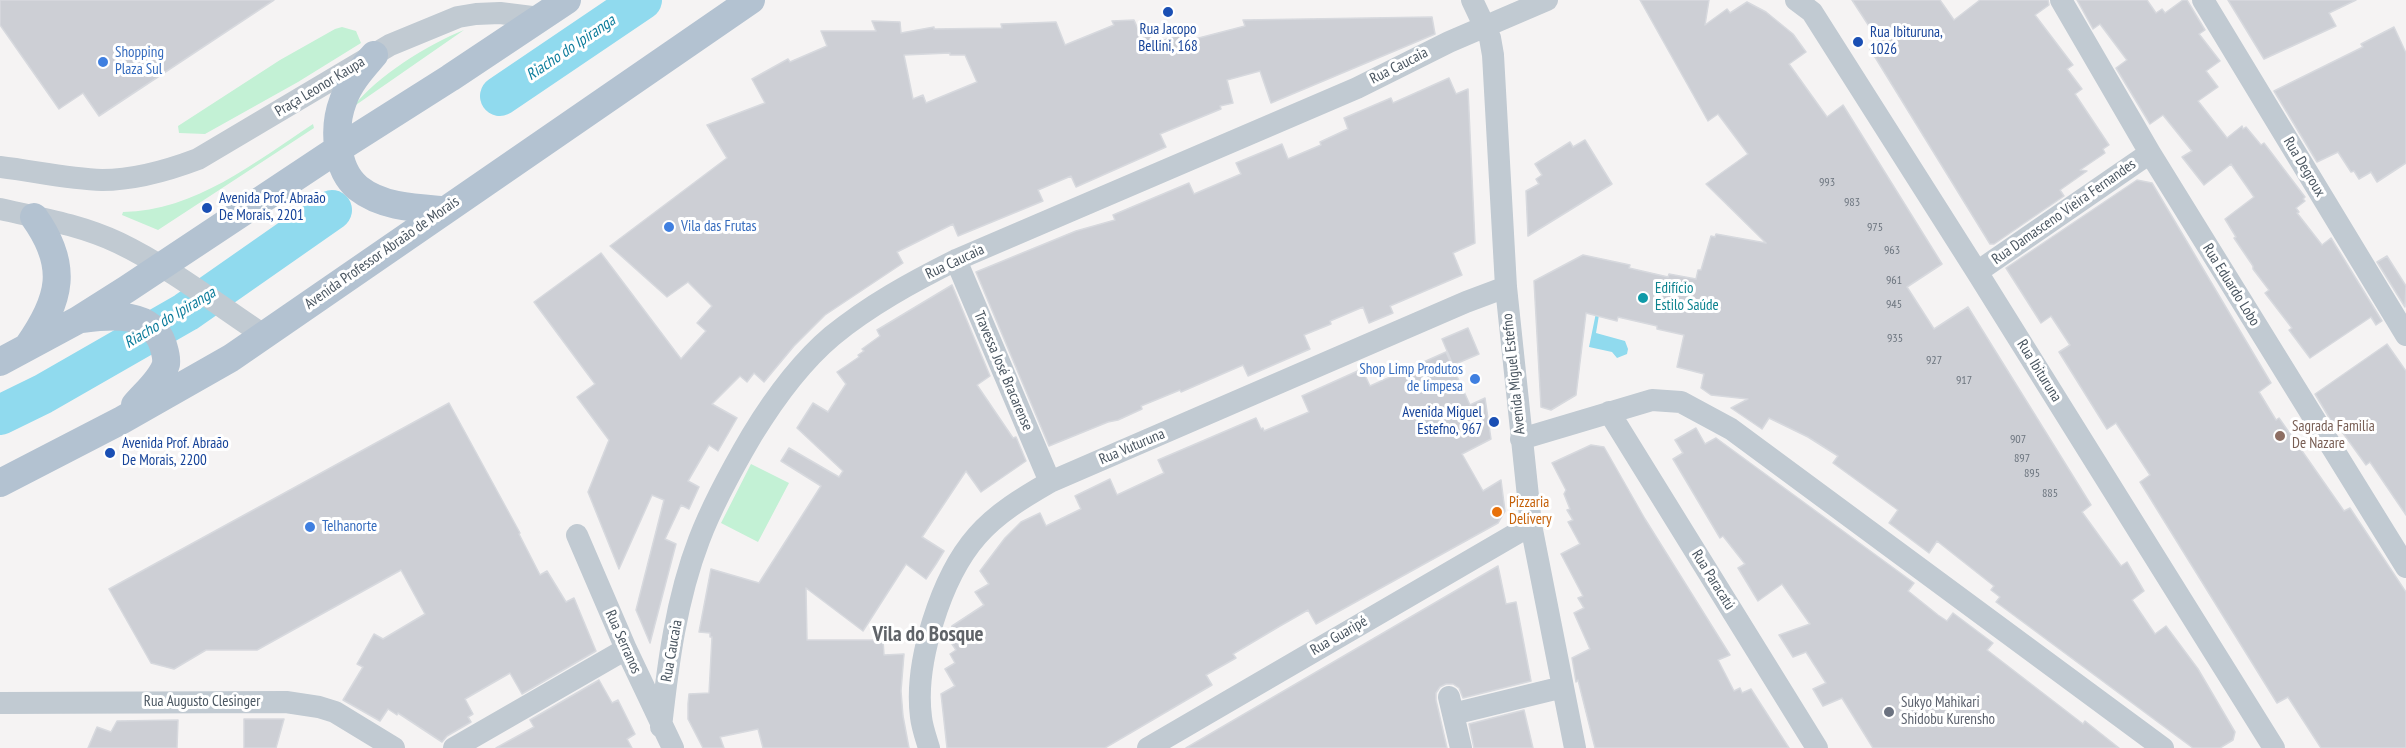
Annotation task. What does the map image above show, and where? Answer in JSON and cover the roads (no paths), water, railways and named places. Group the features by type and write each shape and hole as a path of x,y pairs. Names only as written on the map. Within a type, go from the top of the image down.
{"main road":[{"name":"Avenida Professor Abraão de Morais","path":"0,483 122,420 231,358 751,0"},
{"path":"0,362 168,272 341,157 552,7"},
{"path":"374,55 354,78 342,101 338,121 341,157 347,176 363,192 384,202 407,207 443,210"},
{"path":"27,348 44,324 57,281 57,268 52,246 34,217"},
{"path":"78,320 103,316 128,316 146,323 158,333 162,342 166,355 165,365 156,380 122,420"}],"street":[{"name":"Avenida Miguel Estefno","path":"1472,0 1485,26 1493,55 1506,287 1531,525 1575,748"},
{"path":"1485,26 1510,6 1547,0"},
{"name":"Rua Ibituruna","path":"1796,0 1812,12 2274,748"},
{"name":"Rua Eduardo Lobo","path":"2061,0 2150,153 2399,541 2406,567"},
{"name":"Rua Degroux","path":"2202,0 2403,325"},
{"name":"Praça Leonor Kaupa","path":"0,167 55,176 105,180 173,168 198,159 390,45 458,17 552,7"},
{"name":"Rua Caucaia","path":"662,727 668,663 682,597 698,542 716,500 769,406 804,364 831,337 875,304 956,260 1357,88 1485,26"},
{"name":"Rua Damasceno Vieira Fernandes","path":"1977,272 2150,153"},
{"path":"0,209 81,228 119,243 168,272 265,336"},
{"name":"Travessa José Bracarense","path":"956,260 1050,482"},
{"name":"Rua Vuturuna","path":"929,748 921,717 920,693 928,635 956,567 976,537 1002,512 1050,482 1466,302 1506,287"},
{"path":"1521,439 1652,400 1682,402 1731,429 2163,748"},
{"name":"Rua Paracatú","path":"1609,412 1817,748"},
{"name":"Rua Guaripé","path":"1148,748 1531,525"},
{"name":"Rua Serranos","path":"577,535 626,649 673,748"},
{"path":"454,748 626,649"},
{"path":"1461,748 1451,706 1563,687"},
{"name":"Rua Augusto Clesinger","path":"0,703 286,702 335,712 394,748"}],"water":[{"path":"1603,291 1596,333 1625,341 1627,354 1617,358 1612,352 1589,347"}],"waterway":[{"name":"Riacho do Ipiranga","path":"500,96 642,0"},
{"name":"Riacho do Ipiranga","path":"0,415 43,394 186,312 332,210"}],"place":[{"name":"Rua Jacopo Bellini, 168","path":"1168,12"},
{"name":"Rua Ibituruna, 1026","path":"1858,42"},
{"name":"Shopping Plaza Sul","path":"103,62"},
{"name":"Avenida Prof. Abraão De Morais, 2201","path":"207,208"},
{"name":"Vila das Frutas","path":"669,227"},
{"name":"Edifício Estilo Saúde","path":"1643,298"},
{"name":"Shop Limp Produtos de limpesa","path":"1475,379"},
{"name":"Avenida Miguel Estefno, 967","path":"1494,422"},
{"name":"Sagrada Familia De Nazare","path":"2280,436"},
{"name":"Avenida Prof. Abraão De Morais, 2200","path":"110,453"},
{"name":"Pizzaria Delivery","path":"1497,512"},
{"name":"Telhanorte","path":"310,527"},
{"name":"Sukyo Mahikari Shidobu Kurensho","path":"1889,712"}],"district":[{"name":"Vila do Bosque","path":"928,635"}]}
